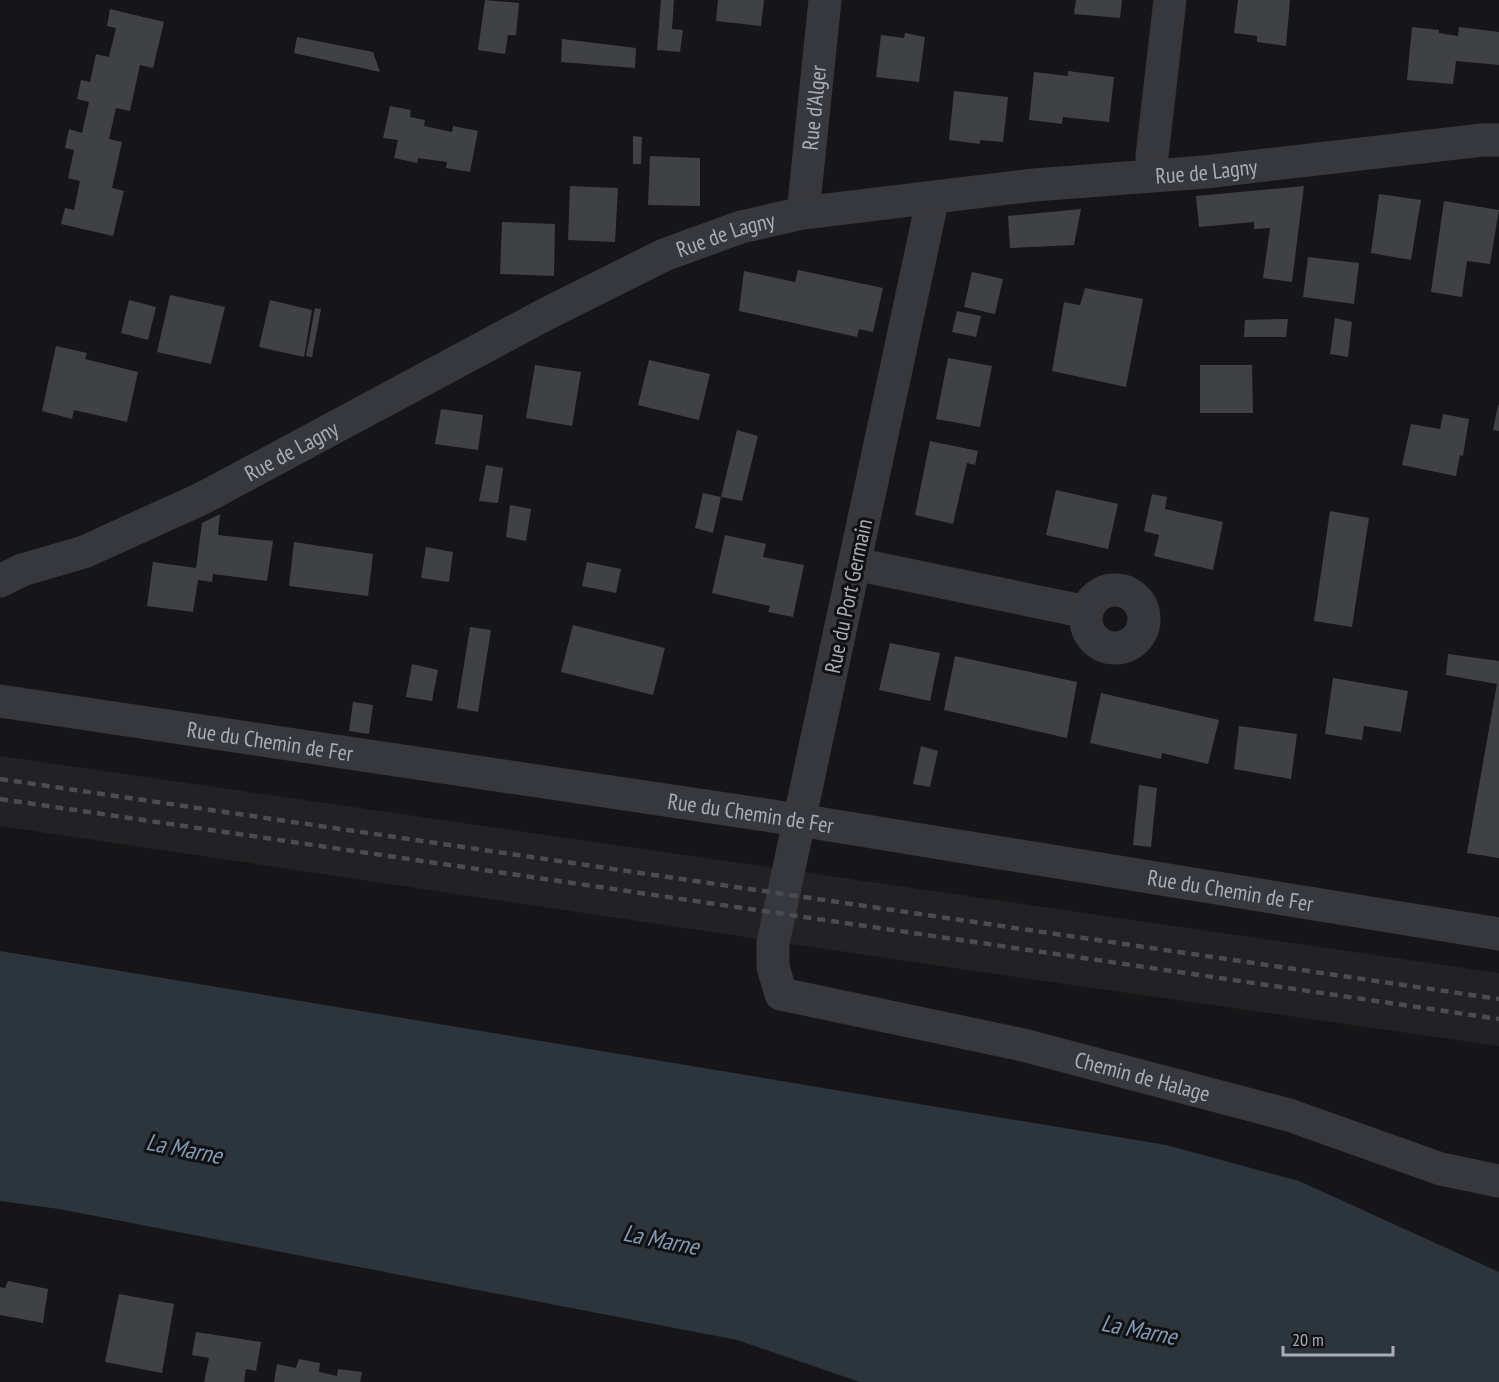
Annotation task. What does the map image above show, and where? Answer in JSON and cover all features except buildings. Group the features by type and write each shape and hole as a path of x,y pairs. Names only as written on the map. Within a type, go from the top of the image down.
{"street":[{"name":"Rue d'Alger","path":"803,213 825,0"},
{"path":"1152,175 1152,156 1170,0"},
{"name":"Rue de Lagny","path":"7,574 84,552 203,498 546,314 664,255 741,227 803,213 933,197 1152,175 1205,172 1482,140 1499,140"},
{"name":"Rue du Port Germain","path":"781,994 773,967 773,943 933,197"},
{"path":"855,564 1087,612"},
{"name":"Rue du Chemin de Fer","path":"0,701 799,820 1499,933"},
{"name":"Chemin de Halage","path":"781,994 1023,1045 1289,1115 1441,1169 1499,1180"}],"shaded area":[{"path":"0,756 1499,973 1499,1046 947,967 0,826"}],"water":[{"name":"La Marne","path":"0,951 1166,1145 1299,1181 1499,1272 1499,1382 860,1382 737,1340 59,1209 0,1201"}],"railway":[{"path":"0,779 1499,999"},
{"path":"0,799 1499,1019"}]}
